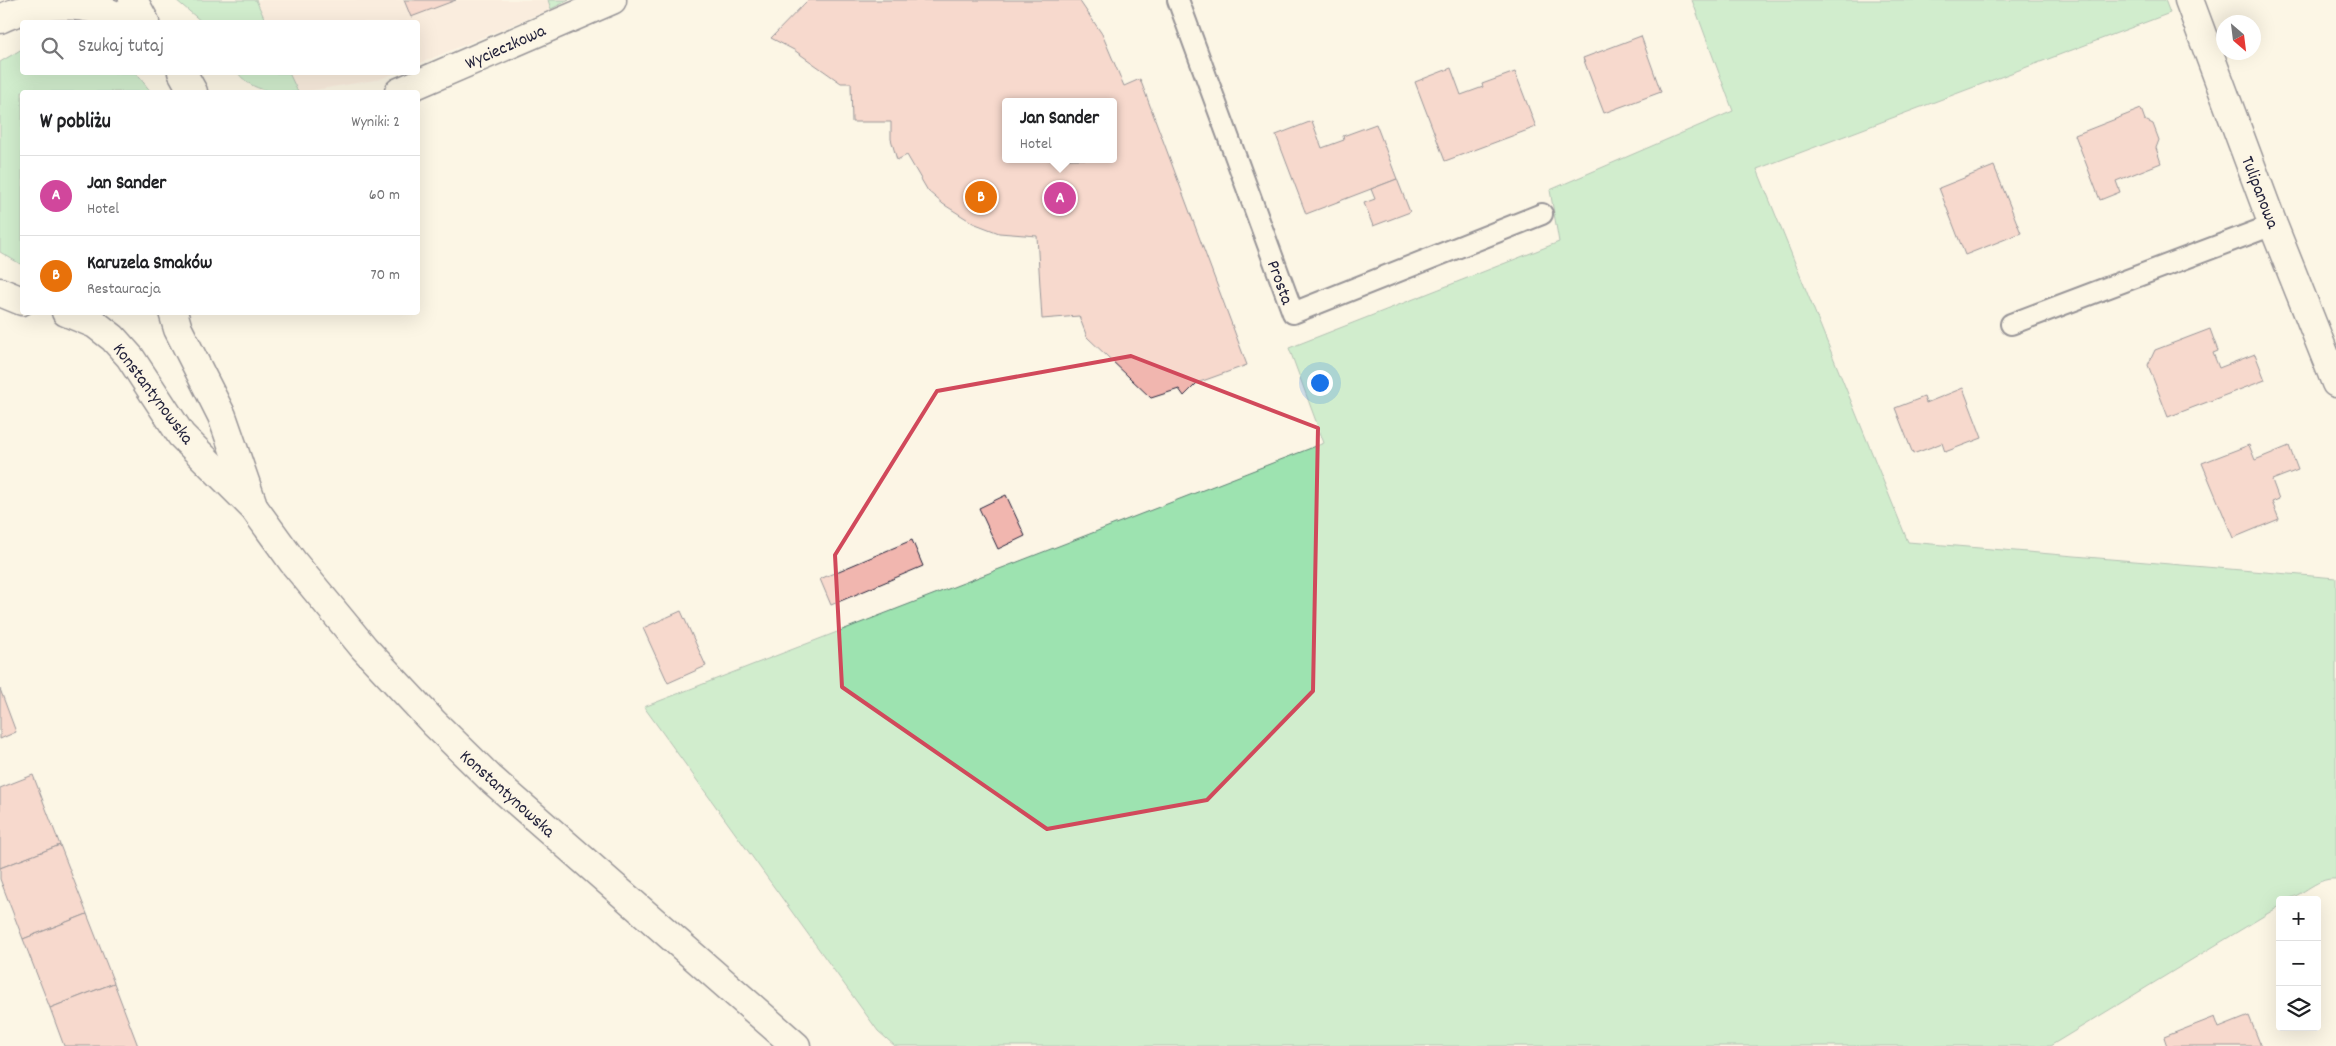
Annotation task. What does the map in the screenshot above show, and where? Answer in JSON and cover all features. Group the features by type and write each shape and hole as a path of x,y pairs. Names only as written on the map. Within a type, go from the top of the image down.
{"main road":[{"path":"133,0 143,20"},
{"name":"Wycieczkowa","path":"404,90 612,0"},
{"name":"Tulipanowa","path":"2189,0 2273,224 2336,383"},
{"path":"15,10 57,6 92,8 123,20"},
{"path":"184,75 192,90"},
{"path":"0,292 20,301"},
{"name":"Konstantynowska","path":"73,315 95,324 113,338 130,358 181,435 254,508 294,562 364,648 462,751 490,778 796,1046"},
{"name":"Konstantynowska","path":"175,315 178,329 222,416 254,508"}],"lane":[{"name":"Prosta","path":"1178,0 1293,313 1542,214"},
{"path":"2011,324 2273,224"}],"highlighted area":[{"path":"1131,356 1318,428 1313,691 1207,800 1047,829 842,687 835,555 937,391"}],"shaded area":[{"path":"256,0 548,0 551,9 420,63 420,20 265,20"},
{"path":"290,75 391,75 380,79 314,90 297,90"}],"green space":[{"path":"176,0 256,0 265,20 200,20"},
{"path":"548,0 569,0 551,9"},
{"path":"1692,0 2165,0 2170,13 1757,169 1908,542 2336,578 2336,879 2321,881 2295,896 2276,896 2276,908 2050,1046 895,1046 878,1031 644,707 1324,443 1289,348 1559,242 1550,190 1733,111"},
{"path":"20,50 20,75 138,75 149,90 20,90 20,264 0,252 0,62"},
{"path":"240,75 290,75 297,90 265,90 257,88"}],"building":[{"path":"404,0 456,0 411,17"},
{"path":"808,0 1079,0 1102,34 1124,86 1140,79 1247,365 1197,383 1184,396 1179,389 1151,398 1087,337 1079,316 1042,319 1037,236 999,233 973,223 943,204 928,191 907,155 897,160 891,139 891,122 852,122 851,83 841,83 794,50 771,38"},
{"path":"1641,36 1661,92 1604,113 1583,58"},
{"path":"1451,68 1461,95 1483,87 1482,84 1515,72 1536,127 1445,161 1415,82"},
{"path":"2141,109 2145,120 2153,124 2159,140 2156,148 2161,163 2116,181 2120,192 2100,200 2075,135"},
{"path":"1312,121 1322,148 1344,140 1343,136 1376,124 1397,179 1306,214 1276,135"},
{"path":"1994,166 2021,233 1965,255 1939,188"},
{"path":"1397,179 1410,212 1373,226 1364,203 1375,199 1371,189"},
{"path":"2210,329 2218,351 2213,353 2219,368 2255,354 2265,380 2168,417 2148,365 2155,350"},
{"path":"1963,388 1982,438 1945,452 1942,443 1913,454 1895,408 1924,397 1926,403"},
{"path":"2249,445 2255,460 2289,446 2298,470 2272,480 2279,499 2272,502 2279,519 2233,538 2202,463"},
{"path":"1006,495 1025,536 998,549 979,508"},
{"path":"912,540 923,566 831,605 820,579"},
{"path":"681,611 706,666 668,683 643,628"},
{"path":"0,689 16,732 0,739"},
{"path":"33,775 60,845 0,868 0,788"},
{"path":"60,845 87,914 23,939 0,879 0,868"},
{"path":"87,914 114,983 50,1008 23,939"},
{"path":"114,983 138,1046 64,1046 50,1008"},
{"path":"2249,1016 2261,1046 2167,1046 2164,1037 2215,1017 2219,1028"}],"place":[{"name":"Karuzela Smaków","path":"981,197"},
{"name":"Jan Sander","path":"1060,198"}]}
